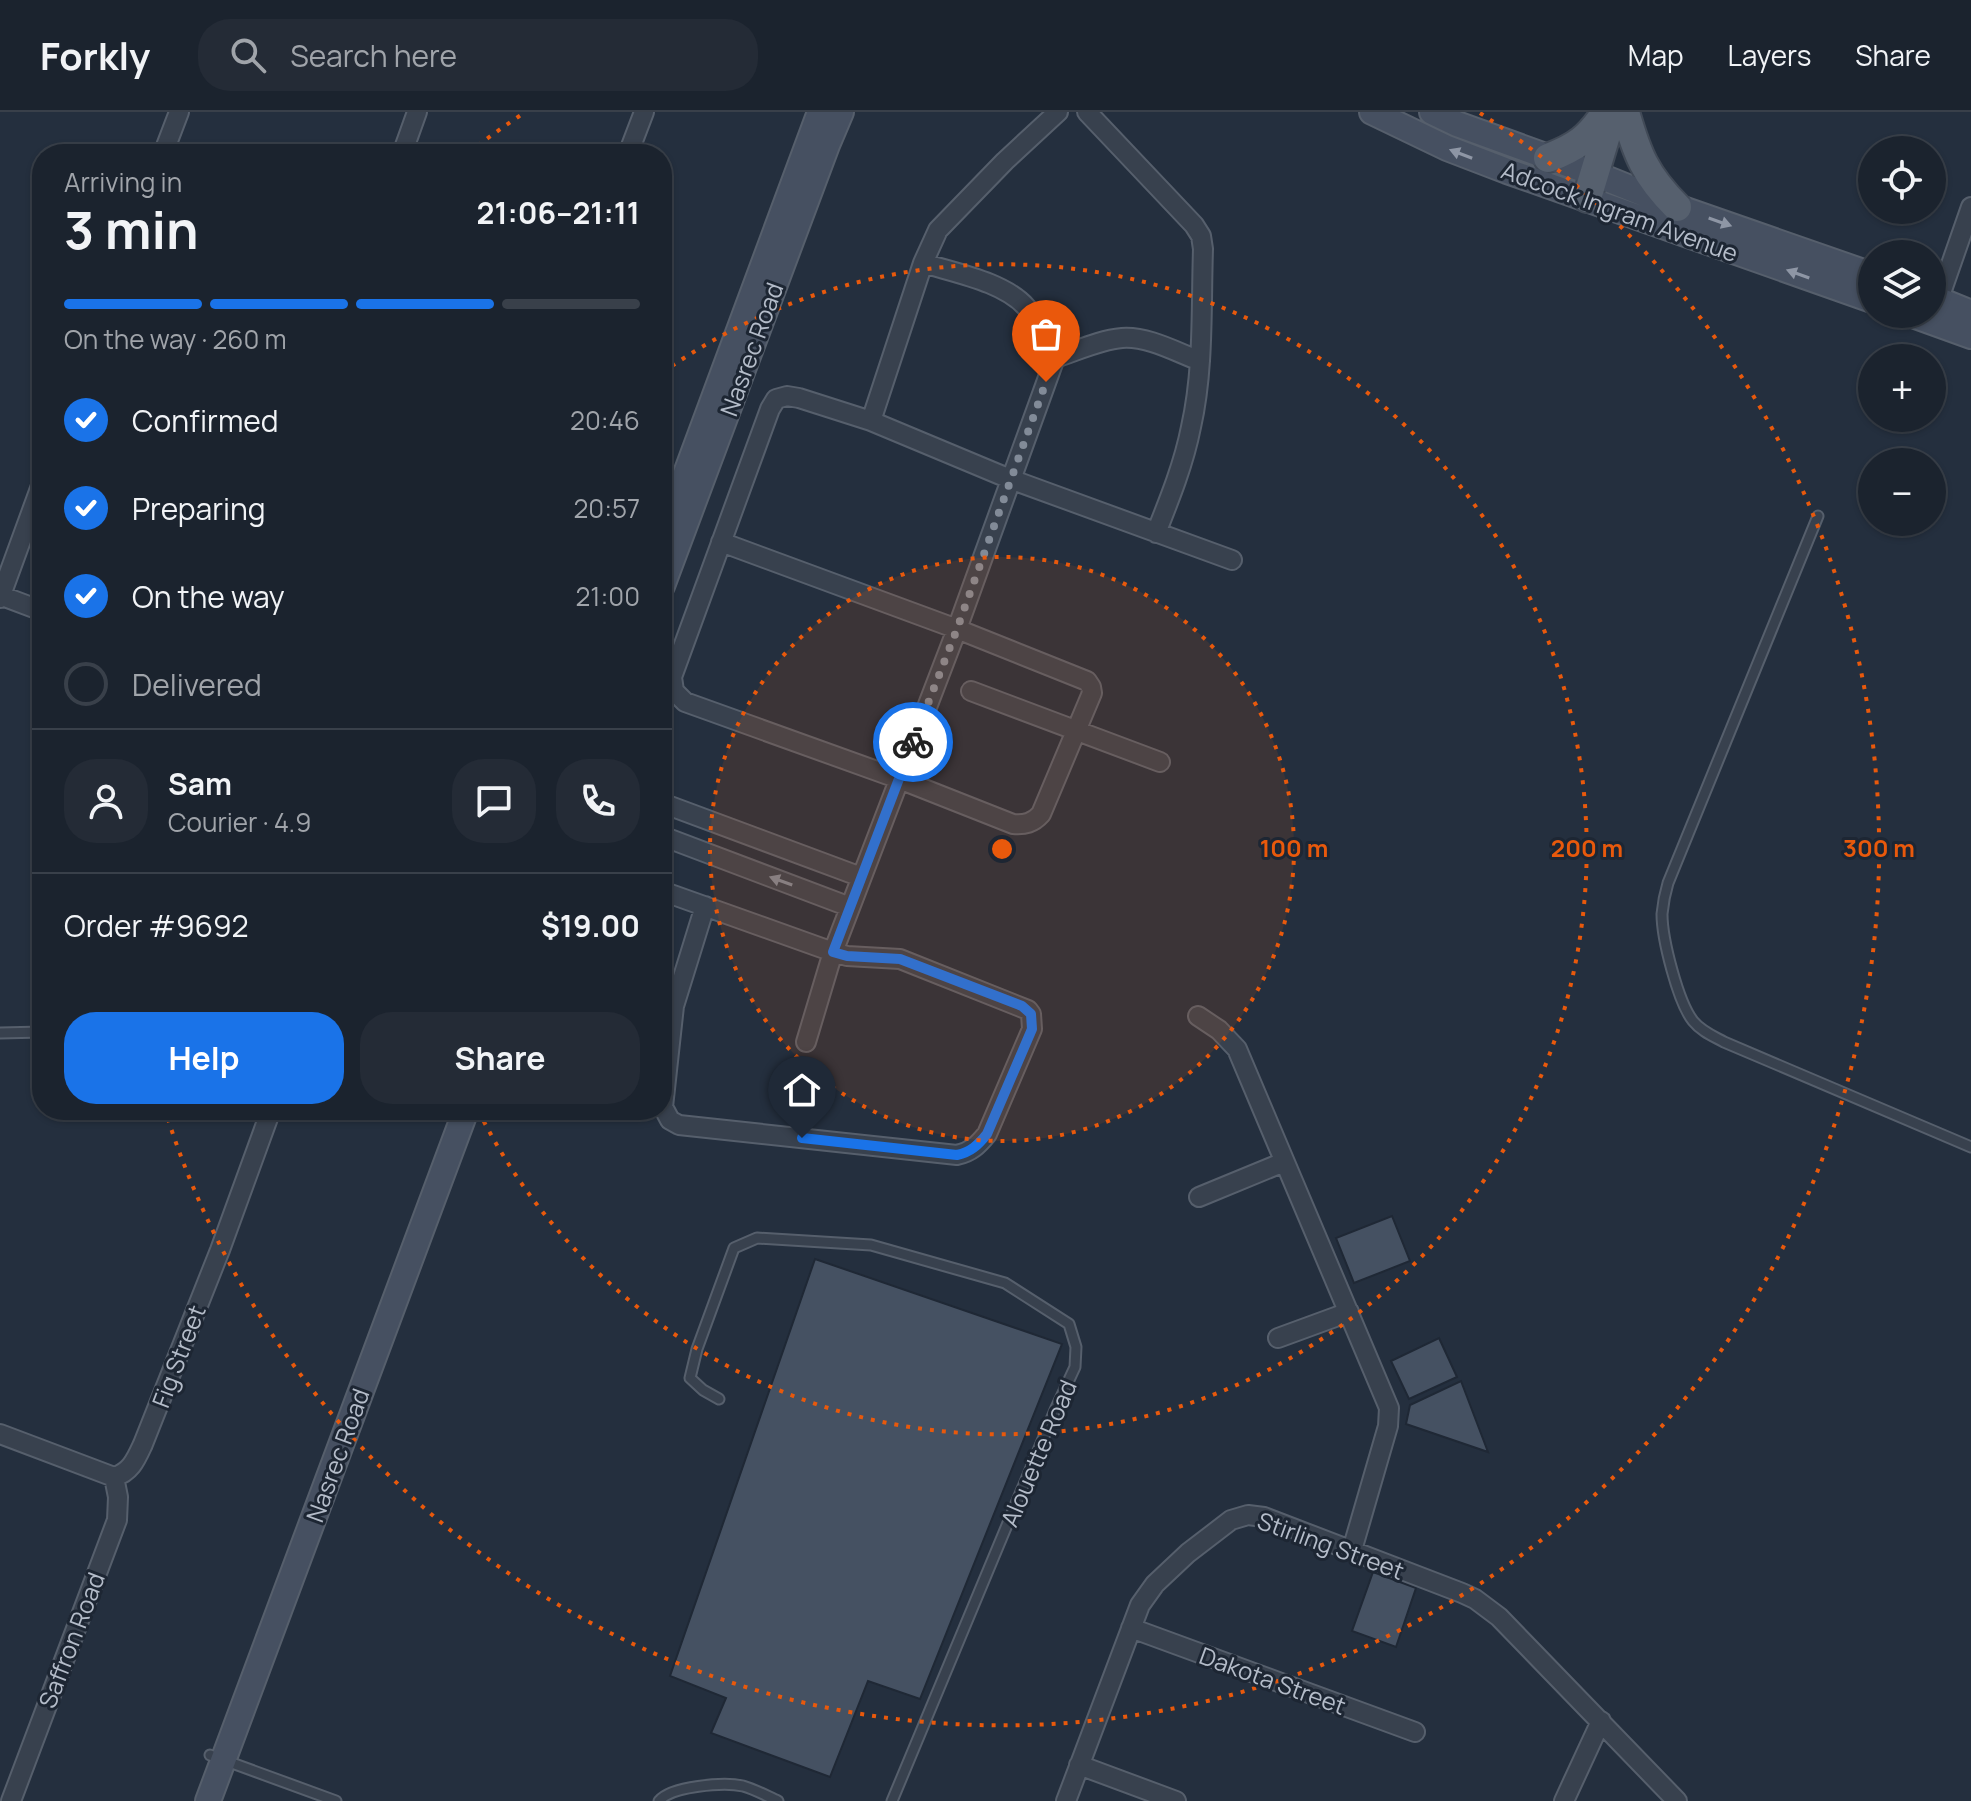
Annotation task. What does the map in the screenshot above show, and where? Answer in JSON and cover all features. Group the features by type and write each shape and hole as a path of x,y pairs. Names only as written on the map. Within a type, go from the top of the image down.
{"main road":[{"name":"Nasrec Road","path":"672,511 820,112"},
{"name":"Nasrec Road","path":"672,559 841,112"},
{"name":"Adcock Ingram Avenue","path":"1372,112 1447,148 1507,171 1591,186 1677,207 1858,270"},
{"name":"Adcock Ingram Avenue","path":"1432,112 1548,158 1591,186 1858,294"},
{"path":"1548,158 1567,151 1587,138 1606,112"},
{"path":"1591,186 1613,112"},
{"path":"1625,112 1645,169 1677,207"},
{"path":"1946,310 1971,313"},
{"path":"1946,320 1971,336"},
{"name":"Nasrec Road","path":"208,1801 217,1757 445,1120"},
{"name":"Nasrec Road","path":"193,1801 217,1757 462,1120"}],"street":[{"path":"167,144 179,112"},
{"path":"406,144 417,112"},
{"path":"632,144 644,112"},
{"path":"871,421 923,263 938,230 1058,112"},
{"path":"1087,112 1201,236 1200,361 1191,427 1156,533"},
{"path":"1946,266 1971,207"},
{"path":"923,263 988,283 1017,299 1027,309 1055,358"},
{"path":"1055,358 1102,342 1130,338 1200,361"},
{"path":"806,1042 833,952 957,629 1055,358"},
{"path":"721,542 957,629 1087,681 1092,693 1041,814 1030,823 1013,824 899,779 685,702 672,687 672,677 721,542 770,409 776,399 787,396 799,398 871,421 1010,479 1232,560"},
{"path":"32,511 1,597 32,608"},
{"path":"971,691 1160,762"},
{"path":"672,807 861,877"},
{"path":"713,856 724,826"},
{"path":"672,840 850,907"},
{"path":"670,1120 679,1125 957,1155 979,1145 987,1134 1032,1029 1031,1014 1022,1006 900,959 847,956 672,894"},
{"path":"672,1024 674,1006 705,906"},
{"path":"1198,1016 1219,1030 1237,1049 1386,1399 1390,1416 1352,1550"},
{"name":"Fig Street","path":"114,1477 130,1468 143,1444 267,1120"},
{"path":"1199,1197 1284,1162"},
{"path":"1278,1338 1349,1312"},
{"path":"0,1434 114,1477"},
{"name":"Saffron Road","path":"11,1801 117,1520 118,1497 114,1477"},
{"name":"Stirling Street","path":"1066,1801 1140,1605 1155,1584 1188,1553 1231,1520 1248,1515 1264,1517 1475,1599 1499,1617 1677,1801"},
{"name":"Dakota Street","path":"1131,1628 1415,1732"},
{"path":"1564,1801 1601,1721"},
{"path":"1079,1765 1176,1801"}],"lane":[{"path":"1818,516 1668,883 1663,902 1663,930 1682,1001 1691,1019 1701,1029 1724,1042 1971,1147"},
{"path":"0,1033 32,1032"},
{"name":"Alouette Road","path":"719,1399 690,1378 697,1349 734,1248 757,1238 871,1245 1005,1283 1069,1324 1076,1347 1075,1367 890,1799"},
{"path":"217,1757 336,1801"},
{"path":"659,1801 665,1794 698,1786 743,1786 778,1801"}],"building":[{"path":"1392,1216 1410,1261 1354,1283 1336,1238"},
{"path":"815,1259 1062,1344 920,1699 868,1681 830,1777 711,1733 726,1698 670,1676"},
{"path":"1439,1338 1457,1377 1409,1399 1391,1361"},
{"path":"1461,1381 1488,1452 1406,1424 1410,1405"},
{"path":"1373,1572 1416,1588 1396,1647 1352,1631"}],"way so far":[{"path":"913,742 1046,382"}],"route":[{"path":"802,1138 957,1155 968,1152 979,1145 987,1134 1032,1029 1031,1014 1022,1006 900,959 847,956 833,952 913,742"}]}
